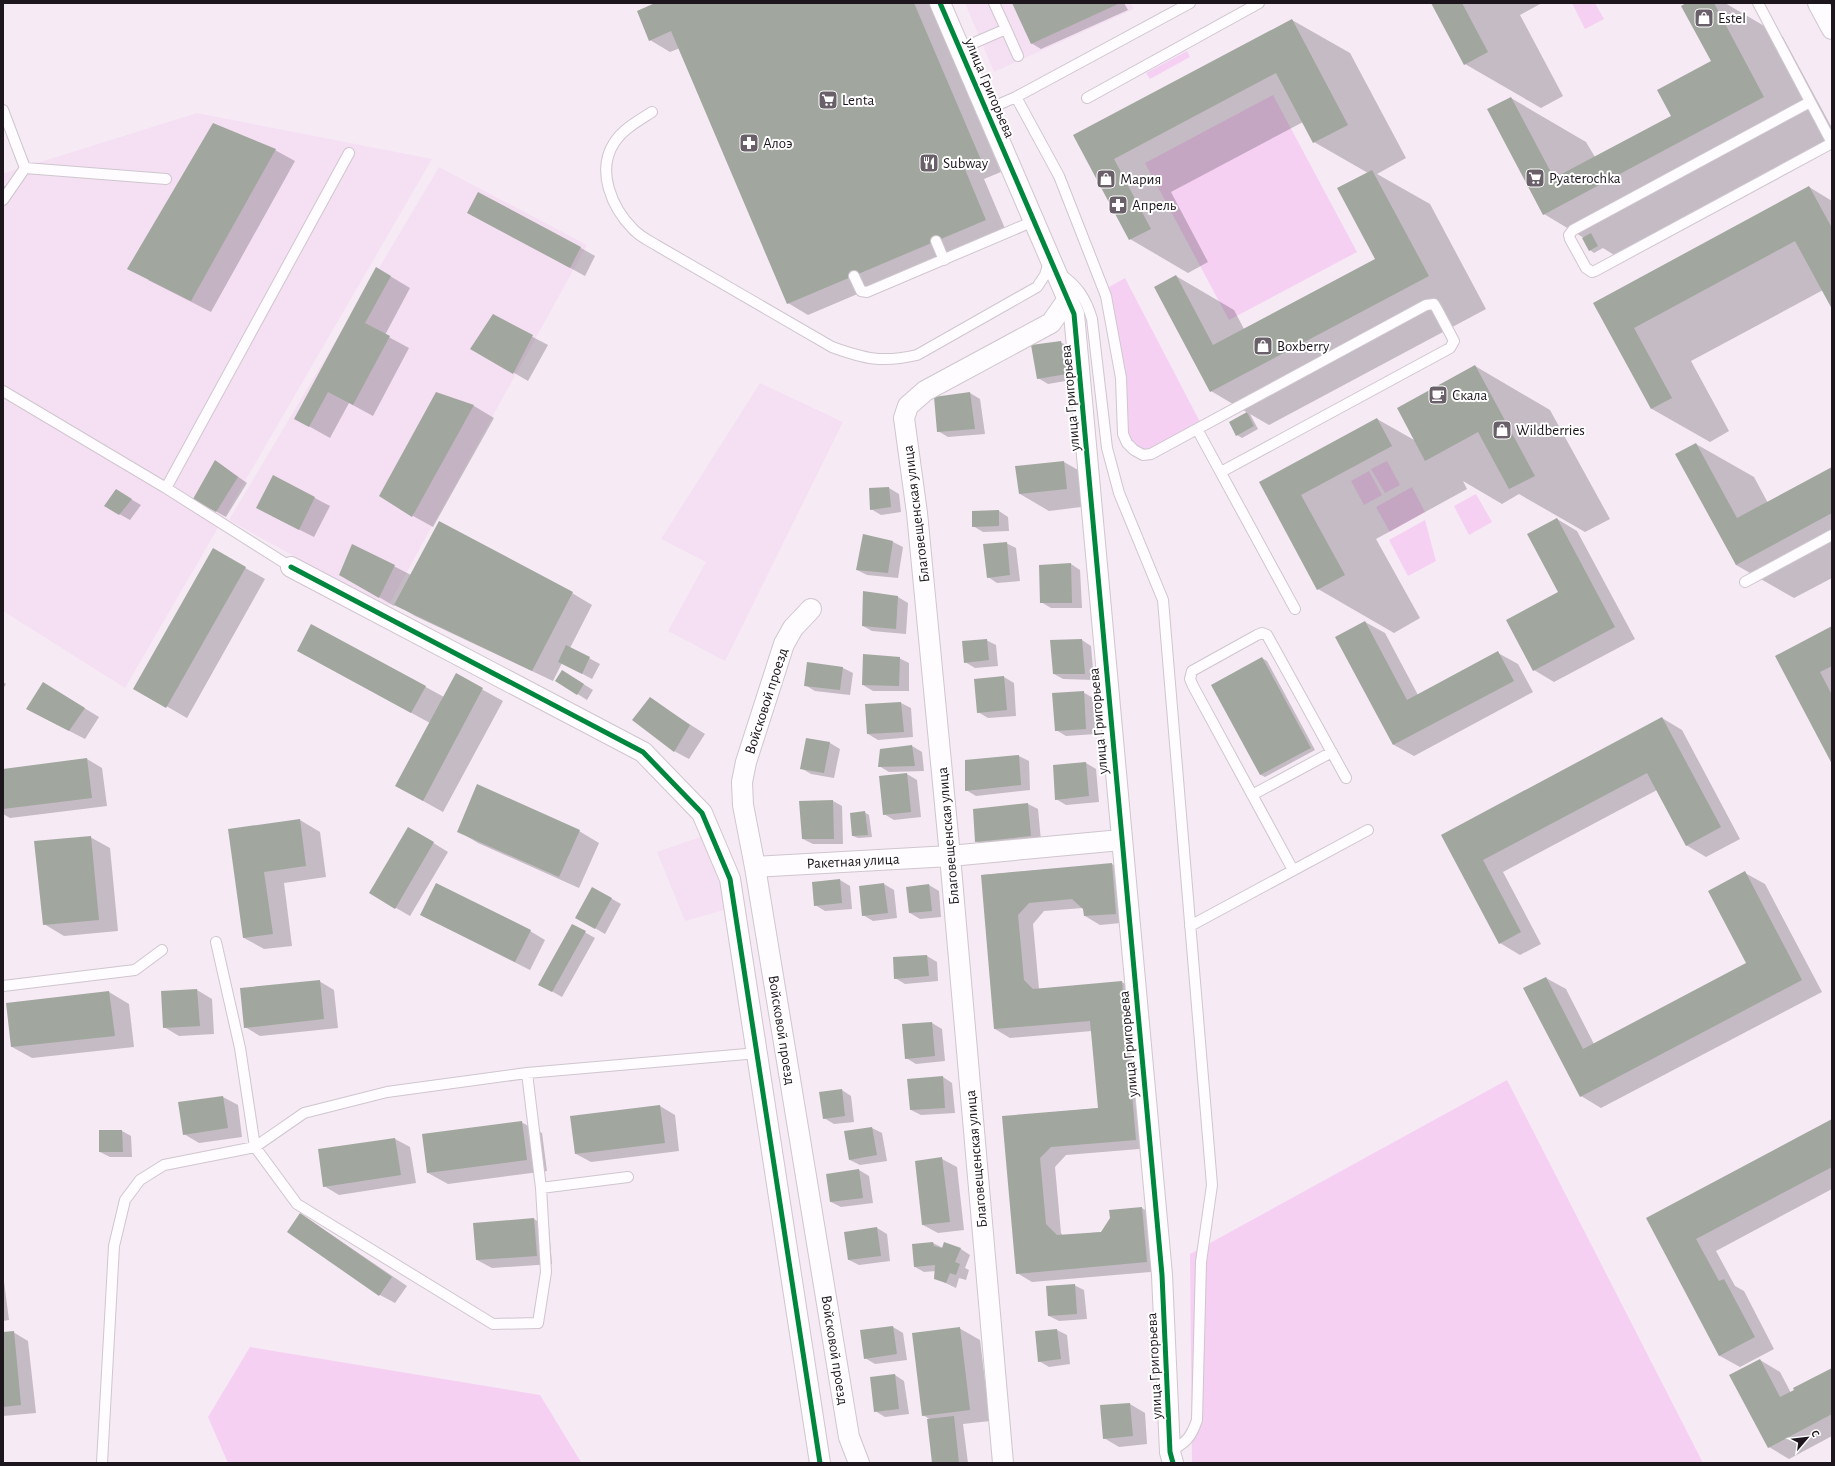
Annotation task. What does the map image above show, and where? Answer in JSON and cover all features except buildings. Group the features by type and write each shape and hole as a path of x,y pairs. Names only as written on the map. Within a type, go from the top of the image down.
{"street":[{"name":"улица Григорьева","path":"940,3 1074,314 1162,1275 1171,1457"},
{"path":"1818,3 1832,29"},
{"name":"Благовещенская улица","path":"1003,1463 950,856 917,513 904,418 908,406 925,391 1051,323 1068,299"},
{"path":"291,567 642,752 702,813 730,879 820,1463"},
{"name":"Войсковой проезд","path":"811,609 793,628 784,644 746,762 742,782 743,805 755,867 849,1437 859,1463"},
{"name":"Ракетная улица","path":"755,867 950,856 1121,840"}],"lane":[{"path":"994,3 1018,56"},
{"path":"986,110 1016,97 1190,3"},
{"path":"1087,98 1259,3"},
{"path":"1758,3 1832,143 1595,271 1592,272 1586,268 1570,239 1569,235 1573,230 1810,102"},
{"path":"960,49 1006,29"},
{"path":"1016,97 1059,176 1106,296 1121,378 1122,434 1127,443 1134,450 1143,455 1151,454 1429,303 1434,304 1437,308 1454,342 1450,348 1221,472"},
{"path":"3,110 25,168"},
{"path":"652,112 629,127 614,143 606,165 608,188 617,208 633,230 656,245 832,347 860,358 900,359 917,354 1037,287 1053,265 1073,282 1082,293 1088,305 1092,319 1107,448 1119,493 1163,600 1212,1185 1201,1262 1197,1420 1193,1432 1186,1442 1171,1457"},
{"path":"166,488 348,154"},
{"path":"25,168 166,179"},
{"path":"3,200 25,168"},
{"path":"854,276 861,291 867,292 1034,221"},
{"path":"936,241 944,260"},
{"path":"3,391 166,488 291,567"},
{"path":"1197,429 1296,610"},
{"path":"1745,582 1832,534"},
{"path":"1293,870 1190,679 1192,671 1257,635 1267,635 1346,778"},
{"path":"1252,795 1332,752"},
{"path":"1190,926 1368,830"},
{"path":"216,942 240,1048 255,1147 297,1204 494,1324 538,1323 546,1272 541,1188 527,1073"},
{"path":"3,986 134,970 162,950"},
{"path":"102,1463 114,1246 125,1200 140,1180 164,1165 255,1147 304,1113 387,1092 527,1073 758,1053"},
{"path":"541,1188 628,1177"}],"shaded area":[{"path":"965,3 1131,3 1134,9 994,72"},
{"path":"1572,3 1595,3 1604,19 1585,29"},
{"path":"1187,51 1190,57 1150,79 1146,73"},
{"path":"1273,95 1357,252 1229,320 1145,163"},
{"path":"197,113 432,159 125,688 3,611 3,172 5,173"},
{"path":"439,167 587,245 387,608 229,520"},
{"path":"1125,278 1200,422 1151,449 1141,450 1128,438 1127,432 1126,376 1109,287"},
{"path":"760,383 843,422 725,661 668,631 706,562 661,539"},
{"path":"1387,461 1400,485 1385,493 1371,469"},
{"path":"1369,471 1382,495 1364,505 1351,481"},
{"path":"1412,487 1425,512 1390,532 1376,507"},
{"path":"1476,494 1492,522 1469,535 1454,506"},
{"path":"1425,520 1436,561 1408,576 1389,540"},
{"path":"703,836 728,909 685,921 657,852"},
{"path":"1507,1080 1703,1463 1192,1463 1190,1254"},
{"path":"250,1347 540,1395 581,1462 228,1463 208,1417"}],"cycle path":[{"path":"940,3 1074,314 1162,1275 1170,1452 1173,1463"},
{"path":"291,567 643,752 702,813 730,879 820,1463"}],"place":[{"name":"Estel","path":"1704,18"},
{"name":"Lenta","path":"828,100"},
{"name":"Алоэ","path":"749,143"},
{"name":"Subway","path":"929,163"},
{"name":"Pyaterochka","path":"1535,178"},
{"name":"Мария","path":"1106,179"},
{"name":"Апрель","path":"1118,205"},
{"name":"Boxberry","path":"1263,346"},
{"name":"Скала","path":"1438,395"},
{"name":"Wildberries","path":"1502,430"}]}
